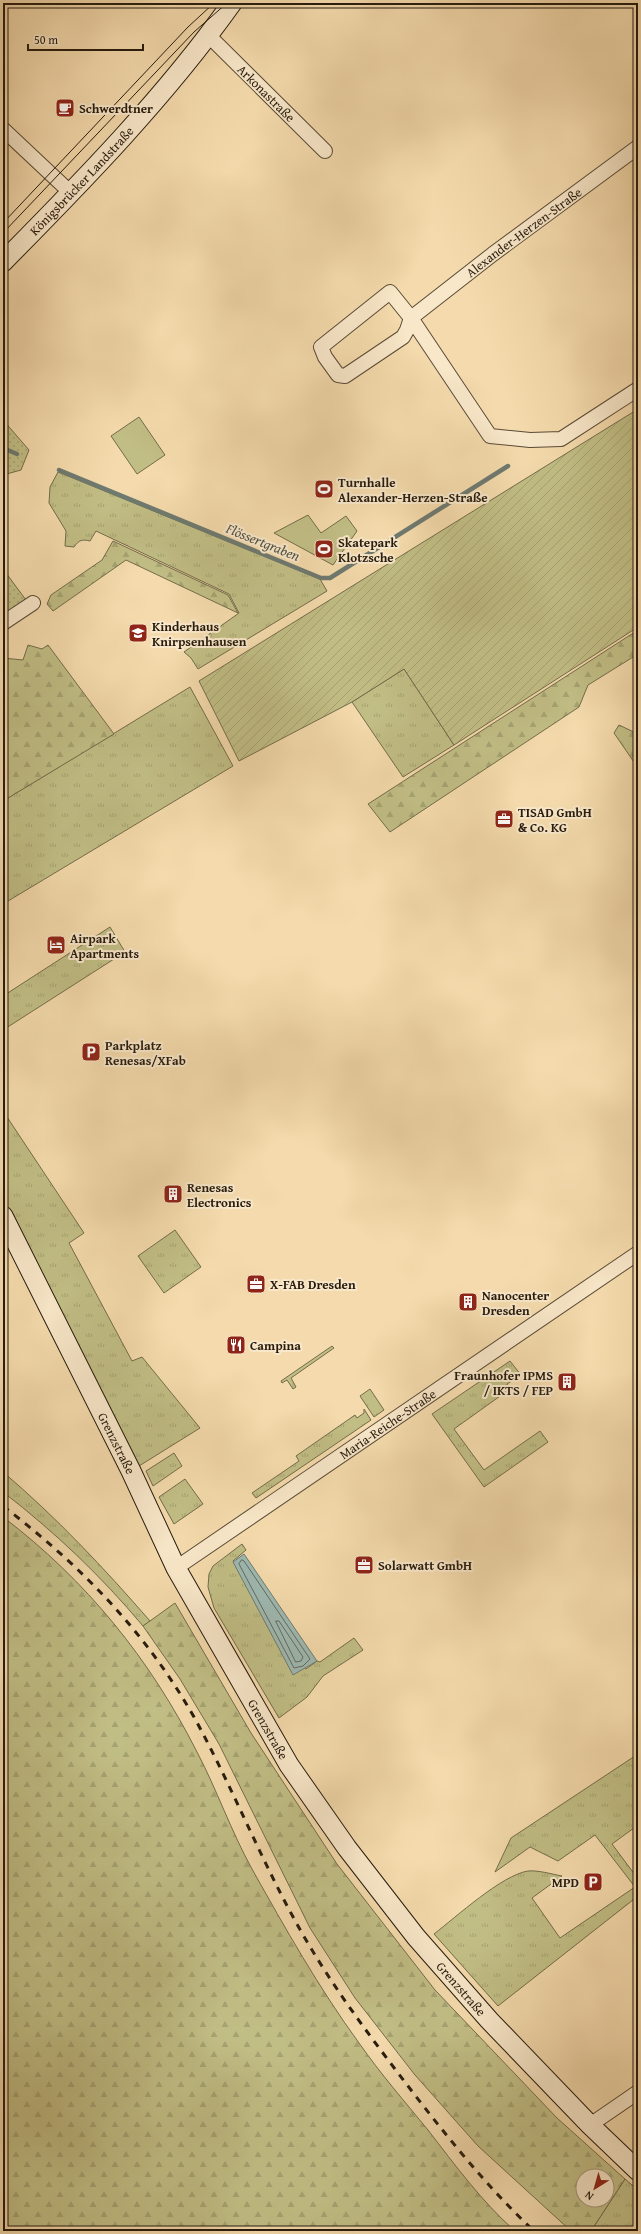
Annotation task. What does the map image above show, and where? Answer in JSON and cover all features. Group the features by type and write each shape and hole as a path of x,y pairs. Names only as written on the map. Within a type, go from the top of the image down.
{"main road":[{"name":"Königsbrücker Landstraße","path":"3,262 71,193 149,107 209,36 232,3"},
{"name":"Grenzstraße","path":"3,1216 131,1471 176,1568 289,1765 348,1848 427,1949 489,2020 590,2125 638,2171"}],"street":[{"name":"Arkonastraße","path":"209,36 325,151"},
{"path":"3,129 71,193"},
{"name":"Alexander-Herzen-Straße","path":"638,147 493,254 411,318 403,337 345,376 338,375 325,357 321,347 390,292 411,318 490,436 530,440 561,439 638,389"},
{"path":"3,622 33,602"},
{"name":"Maria-Reiche-Straße","path":"176,1568 638,1253"},
{"path":"590,2125 638,2092"}],"green space":[{"path":"638,409 638,627 454,745 404,669 352,702 239,761 199,681"},
{"path":"139,417 165,455 137,474 111,436"},
{"path":"3,420 29,450 21,470 3,475"},
{"path":"58,472 320,579 327,591 198,669 191,658 184,652 239,613 229,594 96,531 90,541 81,541 74,547 65,546 66,531 49,503 50,487"},
{"name":"Skatepark Klotzsche","path":"308,515 321,533 346,516 357,531 333,565 274,533"},
{"path":"113,541 228,595 238,613 126,560 53,611 47,604 51,595 102,560"},
{"path":"3,569 26,600 3,616"},
{"path":"638,630 638,654 588,685 579,707 390,832 368,804"},
{"path":"28,645 42,649 48,645 114,734 3,801 3,658 23,660"},
{"path":"404,669 454,745 403,777 352,702"},
{"path":"190,687 233,766 3,904 3,801"},
{"path":"619,725 638,734 638,768 614,733"},
{"path":"110,927 125,952 3,1030 3,996"},
{"path":"3,1111 84,1233 69,1243 132,1361 142,1357 200,1428 131,1471 3,1216"},
{"path":"175,1230 201,1267 164,1293 138,1256"},
{"path":"332,1346 334,1348 291,1378 296,1387 293,1389 287,1380 282,1383 281,1381"},
{"path":"510,1361 521,1375 507,1384 510,1389 454,1429 484,1470 540,1431 548,1442 484,1487 432,1414"},
{"path":"370,1389 384,1410 374,1417 360,1396"},
{"path":"364,1409 371,1420 256,1498 252,1493 299,1461 296,1456 355,1415 357,1418 364,1413"},
{"path":"174,1453 182,1466 153,1486 146,1471"},
{"path":"3,1472 42,1507 79,1544 150,1621 143,1626 77,1555 3,1492"},
{"path":"185,1479 203,1504 174,1524 159,1497"},
{"path":"3,1517 62,1567 114,1623 137,1653 179,1718 204,1766 237,1840 252,1869 330,2001 375,2065 459,2170 491,2208 515,2231 3,2231"},
{"path":"242,1544 246,1550 233,1561 306,1669 317,1661 320,1662 354,1638 363,1650 323,1676 307,1697 279,1718 214,1608 208,1587 209,1574 213,1566"},
{"path":"175,1603 251,1733 337,1864 435,1990 557,2118 613,2168 575,2168 575,2208 606,2208 591,2231 571,2231 478,2146 415,2075 355,1998 310,1928 219,1744 180,1679 143,1626"},
{"path":"638,1754 638,1825 612,1844 638,1879 638,1896 498,2006 434,1934 493,1888 517,1874 528,1871 562,1876 532,1898 560,1938 635,1887 595,1835 558,1861 530,1847 495,1872 511,1838"},
{"path":"615,2170 625,2179 615,2194"},
{"path":"625,2179 638,2190 638,2231 591,2231 606,2208 615,2208 615,2194"}],"water":[{"path":"244,1554 317,1661 293,1675 233,1562"}],"waterway":[{"name":"Flössertgraben","path":"3,448 17,454"},
{"name":"Flössertgraben","path":"59,470 321,578 330,578 508,466"}],"tram line":[{"path":"3,223 188,27 214,3"},
{"path":"3,233 194,32 227,3"}],"railway":[{"path":"3,1506 59,1552 85,1576 133,1628 154,1656 194,1717 222,1771 287,1907 314,1954 340,1994 440,2127 501,2198 534,2231"}],"place":[{"name":"Schwerdtner","path":"65,108"},
{"name":"Turnhalle Alexander-Herzen-Straße","path":"324,489"},
{"name":"Skatepark Klotzsche","path":"324,549"},
{"name":"Kinderhaus Knirpsenhausen","path":"138,633"},
{"name":"TISAD GmbH & Co. KG","path":"504,819"},
{"name":"Airpark Apartments","path":"56,945"},
{"name":"Parkplatz Renesas/XFab","path":"91,1052"},
{"name":"Renesas Electronics","path":"173,1194"},
{"name":"X-FAB Dresden","path":"256,1284"},
{"name":"Nanocenter Dresden","path":"468,1302"},
{"name":"Campina","path":"236,1345"},
{"name":"Fraunhofer IPMS / IKTS / FEP","path":"567,1382"},
{"name":"Solarwatt GmbH","path":"364,1565"},
{"name":"MPD","path":"593,1882"}]}
